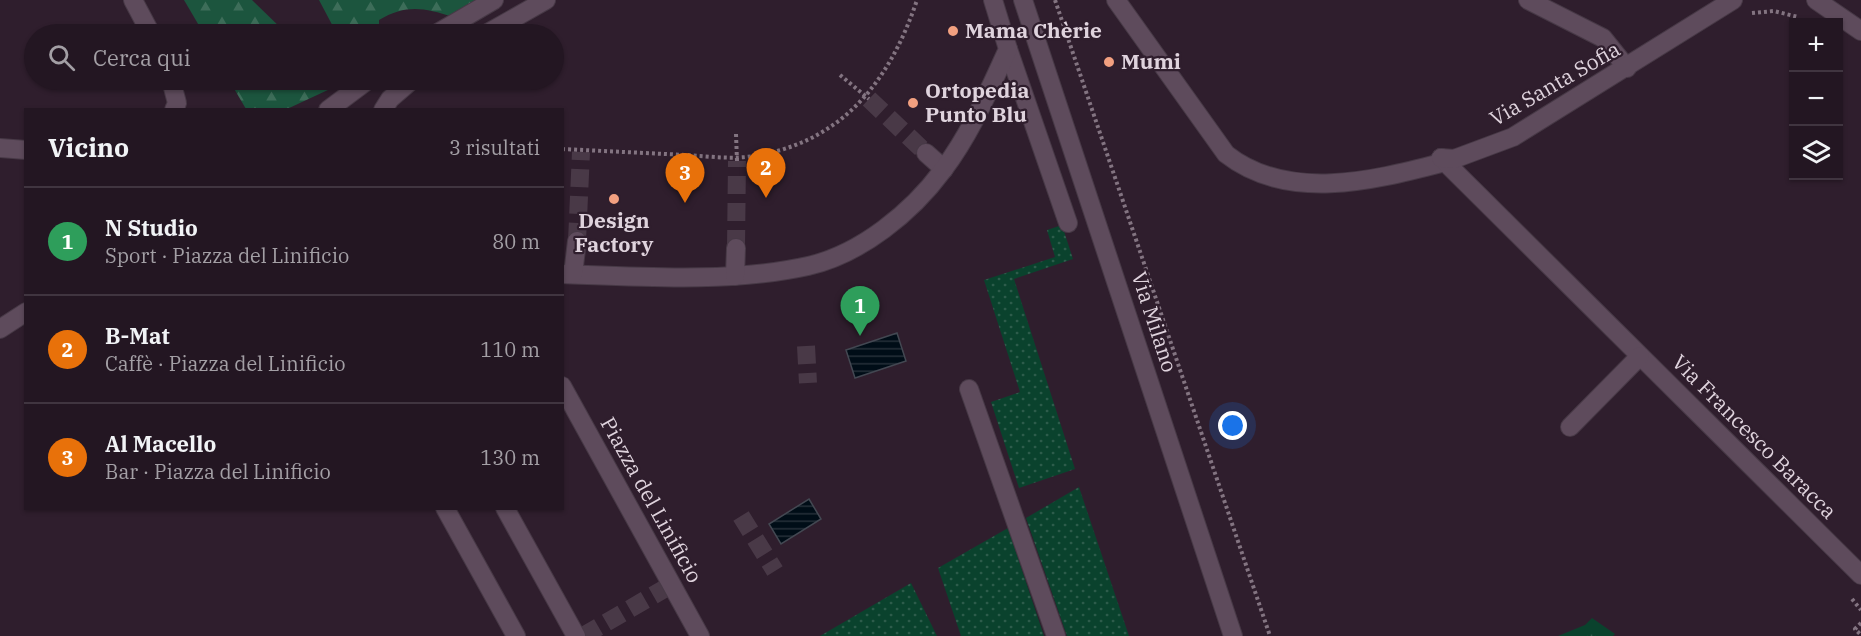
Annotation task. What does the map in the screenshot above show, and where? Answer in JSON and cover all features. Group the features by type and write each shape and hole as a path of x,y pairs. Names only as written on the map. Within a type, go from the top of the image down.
{"street":[{"path":"133,0 146,24"},
{"path":"453,24 494,0"},
{"path":"504,24 546,0"},
{"path":"993,0 1068,223"},
{"name":"Via Milano","path":"1023,0 1233,636"},
{"name":"Via Milano","path":"1030,0 1032,22"},
{"name":"Via Santa Sofia","path":"1116,0 1226,154 1246,167 1297,183 1319,184 1393,175 1441,163 1441,158 1454,159 1513,137 1733,0"},
{"path":"1528,0 1603,38 1627,68"},
{"path":"1816,0 1861,31"},
{"path":"577,241 568,274 735,276 810,266 846,251 892,223 920,198 944,169 971,125 1008,49"},
{"path":"174,90 177,103 175,108"},
{"path":"331,108 355,90"},
{"path":"384,108 400,90"},
{"path":"0,148 24,150"},
{"path":"926,153 944,169"},
{"name":"Via Francesco Baracca","path":"1441,158 1861,575"},
{"path":"735,276 736,248"},
{"path":"0,329 24,313"},
{"name":"Via Francesco Baracca","path":"1570,426 1640,356"},
{"path":"969,389 1056,636"},
{"name":"Piazza del Linificio","path":"564,390 700,636"},
{"path":"446,510 516,636"},
{"path":"506,510 576,636"}],"path":[{"path":"564,149 737,159 808,139 837,122 868,98 897,49 917,0"},
{"path":"1055,0 1269,636"},
{"path":"840,75 868,98"},
{"path":"736,134 737,159"},
{"path":"1843,590 1861,610"},
{"path":"1861,623 1855,629 1861,634"}],"green space":[{"path":"184,0 252,0 277,24 198,24"},
{"path":"319,0 484,0 453,17 416,9 389,15 379,20 379,24 332,24"},
{"path":"235,90 328,90 289,108 245,108"},
{"path":"1062,225 1073,259 1014,279 1075,469 1019,488 991,402 1020,392 984,280 1055,257 1047,230"},
{"path":"1079,487 1129,636 1067,636 1026,518"},
{"path":"1008,528 1044,636 961,636 938,568"},
{"path":"911,583 937,636 820,636"},
{"path":"1592,618 1615,634 1613,636 1558,636 1585,625"}],"shaded area":[{"path":"897,333 906,361 855,378 846,350"},
{"path":"809,499 821,519 781,544 769,524"}],"tunnel":[{"path":"869,99 926,153"},
{"path":"577,241 581,152"},
{"path":"736,248 737,161"},
{"path":"806,346 808,383"},
{"path":"741,516 775,571"},
{"path":"583,636 671,585"}],"place":[{"name":"Mama Chèrie","path":"953,31"},
{"name":"Mumi","path":"1109,62"},
{"name":"Ortopedia Punto Blu","path":"913,103"},
{"name":"B-Mat","path":"766,198"},
{"name":"Design Factory","path":"614,199"},
{"name":"Al Macello","path":"685,203"},
{"name":"N Studio","path":"860,336"}]}
